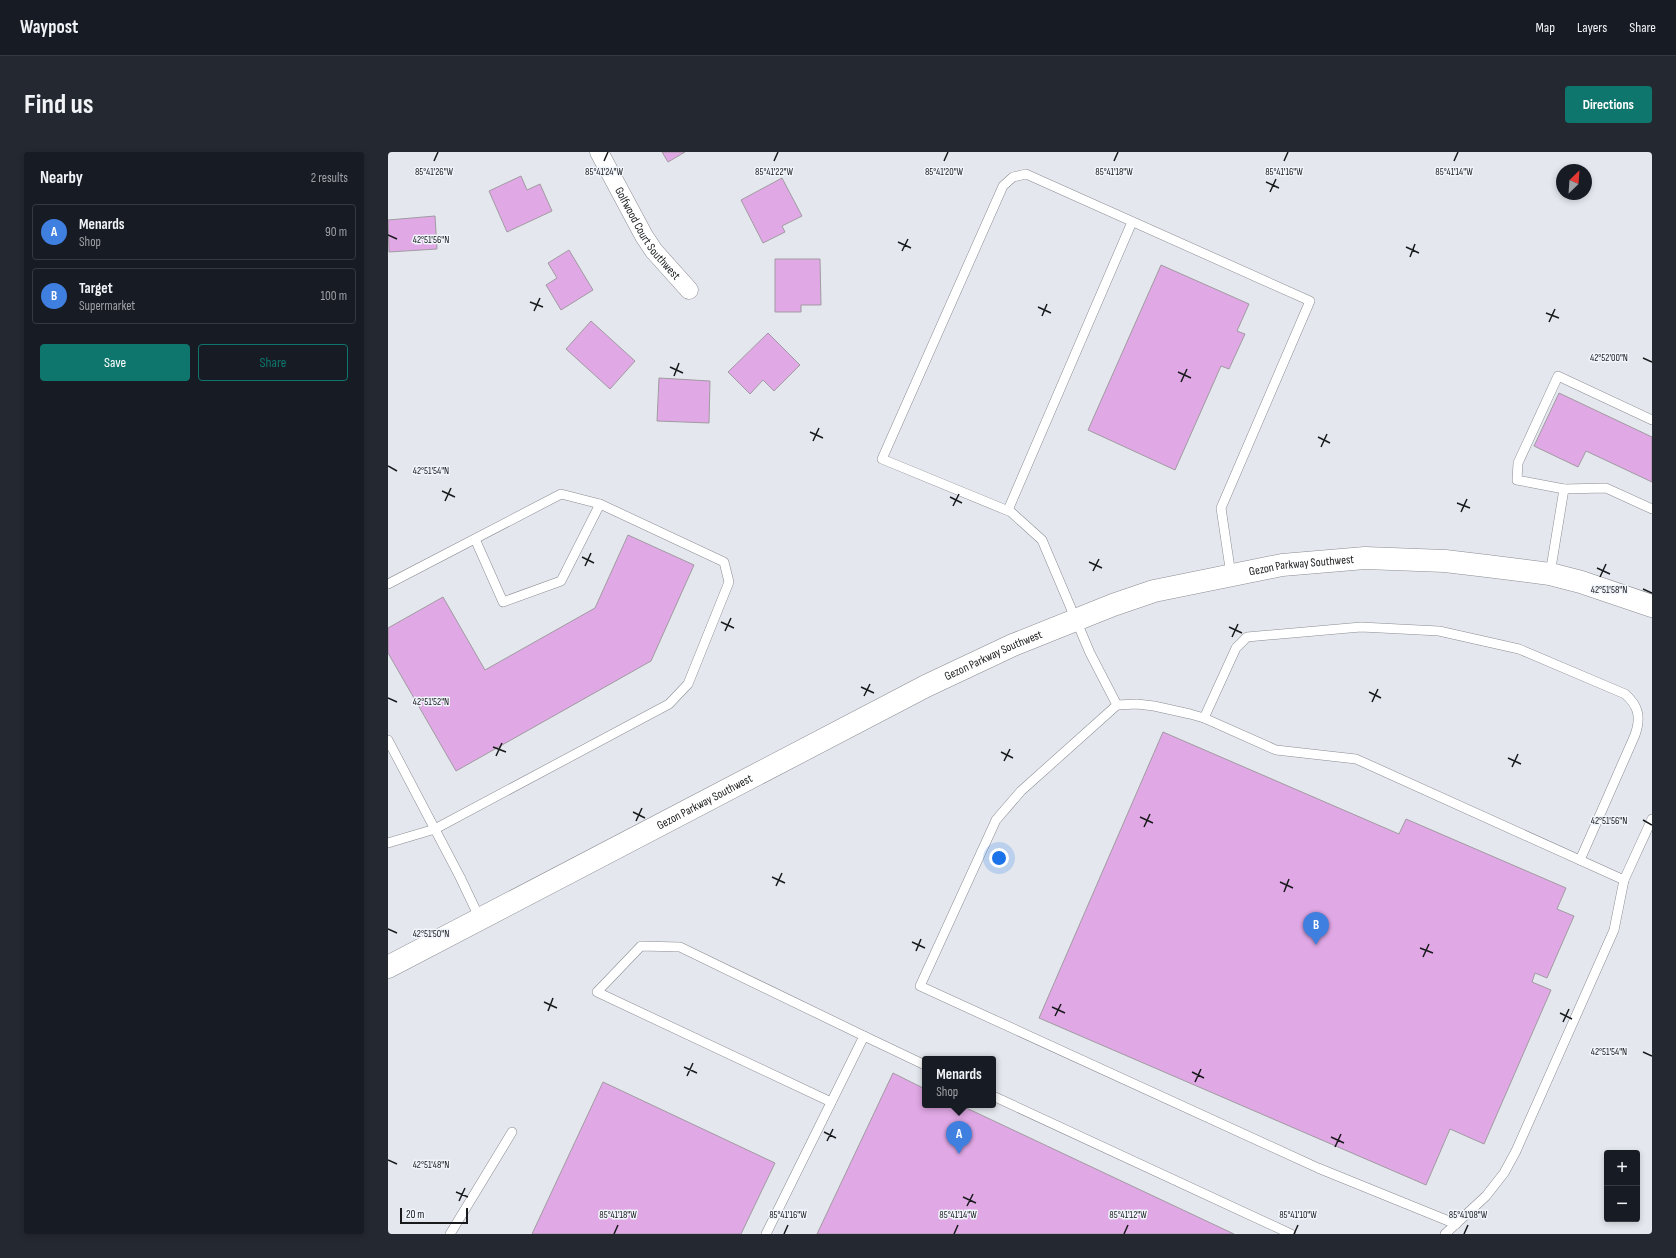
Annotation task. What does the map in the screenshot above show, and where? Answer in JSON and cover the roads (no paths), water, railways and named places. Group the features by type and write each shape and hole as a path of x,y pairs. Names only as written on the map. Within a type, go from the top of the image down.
{"main road":[{"name":"Gezon Parkway Southwest","path":"388,967 926,686 1013,645 1076,619 1154,591 1282,565 1365,558 1445,561 1550,574 1581,582 1652,606"}],"street":[{"name":"Golfwood Court Southwest","path":"599,152 644,236 654,251 688,290"}],"lane":[{"path":"1116,705 1090,653 1042,540 1008,510 882,459 1003,186 1013,177 1026,174 1310,301 1221,508 1231,575"},
{"path":"1008,510 1132,222"},
{"path":"1652,420 1558,376 1518,464 1517,480 1564,489 1606,488 1652,509"},
{"path":"1550,574 1564,489"},
{"path":"388,584 561,494 600,504 724,562 729,582 688,684 670,704 435,829 388,843"},
{"path":"475,539 503,602 561,581 600,504"},
{"path":"1204,718 1236,648 1247,637 1361,627 1439,631 1519,649 1625,694 1633,701 1636,708 1638,726 1635,735 1580,860"},
{"path":"1456,1224 1318,1168 920,986 996,820 1021,791 1116,705 1137,704 1154,706 1204,718 1276,750 1356,760 1624,880"},
{"path":"388,740 480,919"},
{"path":"1445,1234 1486,1196 1504,1173 1516,1151 1614,930 1624,880 1652,819"},
{"path":"831,1102 598,992 641,946 680,947 922,1063"},
{"path":"766,1234 864,1036"},
{"path":"996,1097 1291,1234"},
{"path":"450,1234 512,1132"}],"place":[{"name":"Target","path":"1316,945"},
{"name":"Menards","path":"959,1154"}]}
